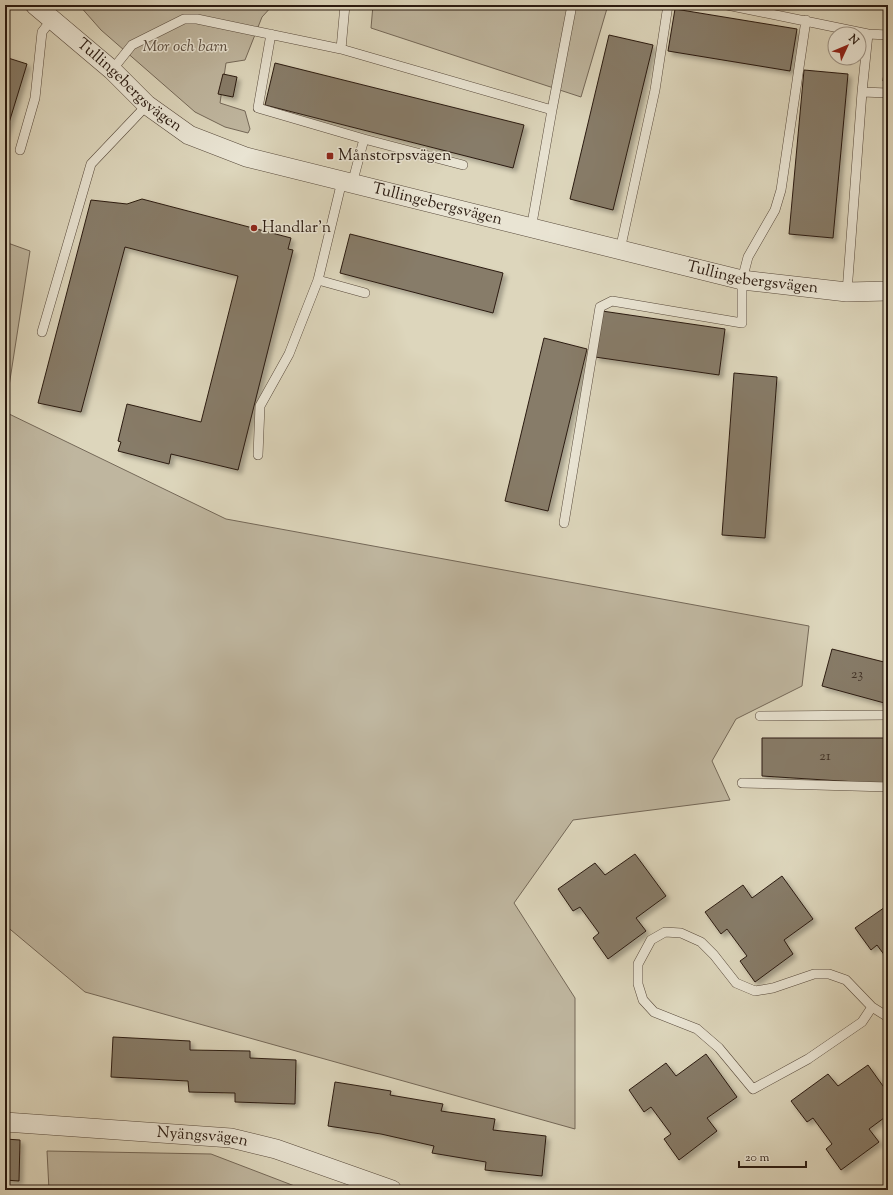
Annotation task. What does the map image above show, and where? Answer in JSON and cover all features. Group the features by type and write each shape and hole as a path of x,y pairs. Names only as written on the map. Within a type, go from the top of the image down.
{"street":[{"name":"Tullingebergsvägen","path":"36,5 112,70 147,105 189,135 246,157 531,229 742,280 847,292 888,290"},
{"name":"Nyängsvägen","path":"5,1122 232,1138 276,1149 392,1190"}],"lane":[{"path":"341,49 345,5"},
{"path":"531,229 572,5"},
{"path":"620,250 655,90 668,5"},
{"path":"727,5 806,20 868,34 888,35"},
{"path":"20,150 34,98 42,32 52,19"},
{"path":"112,70 132,45 184,19 197,19 341,49 552,110"},
{"path":"564,523 600,307 612,301 742,323 742,280 748,257 775,210 781,190 806,20"},
{"path":"270,34 258,108 364,139 463,165"},
{"path":"847,292 862,92 868,34"},
{"path":"862,92 888,93"},
{"path":"42,332 91,164 147,105"},
{"path":"258,455 260,406 289,354 318,280 347,182 364,139"},
{"path":"318,280 365,293"},
{"path":"760,716 888,715"},
{"path":"742,783 888,787"},
{"path":"872,1007 862,1022 808,1059 753,1089 719,1048 697,1029 654,1012 643,1000 638,984 638,964 651,940 665,932 681,933 700,942 714,956 736,983 755,991 773,988 814,974 829,974 846,980 872,1007 888,1017"}],"green space":[{"name":"Mor och barn","path":"79,5 273,5 262,17 245,60 226,63 220,103 245,111 250,129 248,133 225,127 195,112 101,30"},
{"path":"373,5 608,5 581,97 371,28"},
{"path":"5,242 30,251 5,412"},
{"path":"5,412 226,519 809,626 802,686 736,719 712,761 730,800 573,820 514,903 575,998 575,1129 85,992 5,925"},
{"path":"47,1151 211,1154 305,1190 49,1190"},
{"path":"628,1186 684,1186 701,1190 620,1190 620,1187"}],"building":[{"path":"675,9 797,29 790,71 668,51"},
{"path":"609,35 653,45 613,210 570,199"},
{"path":"888,37 888,81 883,81"},
{"path":"5,57 27,64 5,136"},
{"path":"275,63 524,125 513,168 265,105"},
{"path":"804,70 848,74 833,238 789,234"},
{"path":"223,74 237,77 233,97 218,94"},
{"path":"142,199 291,238 288,249 293,250 238,470 171,454 169,464 118,451 121,442 118,441 127,404 201,422 238,276 125,247 81,412 38,403 91,200 127,204"},
{"path":"350,234 503,273 493,313 340,273"},
{"path":"602,311 725,329 719,375 595,357"},
{"path":"544,338 587,349 548,511 505,501"},
{"path":"734,373 777,377 765,538 722,535"},
{"path":"832,649 888,663 888,704 822,686"},
{"path":"762,738 888,738 888,784 762,776"},
{"path":"635,854 666,896 636,918 646,931 608,959 593,938 599,933 580,907 573,911 558,889 595,863 605,875"},
{"path":"782,876 813,919 784,940 793,954 755,982 740,961 747,956 727,929 721,934 705,912 743,885 752,898"},
{"path":"888,905 888,960 877,945 871,950 855,928"},
{"path":"113,1037 190,1041 190,1050 250,1051 250,1058 296,1060 295,1104 235,1102 235,1093 189,1092 188,1081 111,1077"},
{"path":"706,1054 737,1097 707,1118 717,1131 679,1160 664,1139 671,1134 651,1107 644,1112 629,1090 666,1063 676,1076"},
{"path":"868,1065 888,1093 888,1115 869,1129 879,1142 841,1170 826,1149 832,1144 813,1118 807,1122 791,1101 828,1074 838,1086"},
{"path":"335,1082 391,1091 390,1095 443,1104 441,1111 495,1119 493,1130 546,1136 542,1176 485,1170 486,1162 432,1153 434,1146 381,1134 328,1126"},
{"path":"5,1139 20,1140 19,1181 5,1180"}],"place":[{"name":"Månstorpsvägen","path":"330,156"},
{"name":"Handlar'n","path":"254,228"}]}
